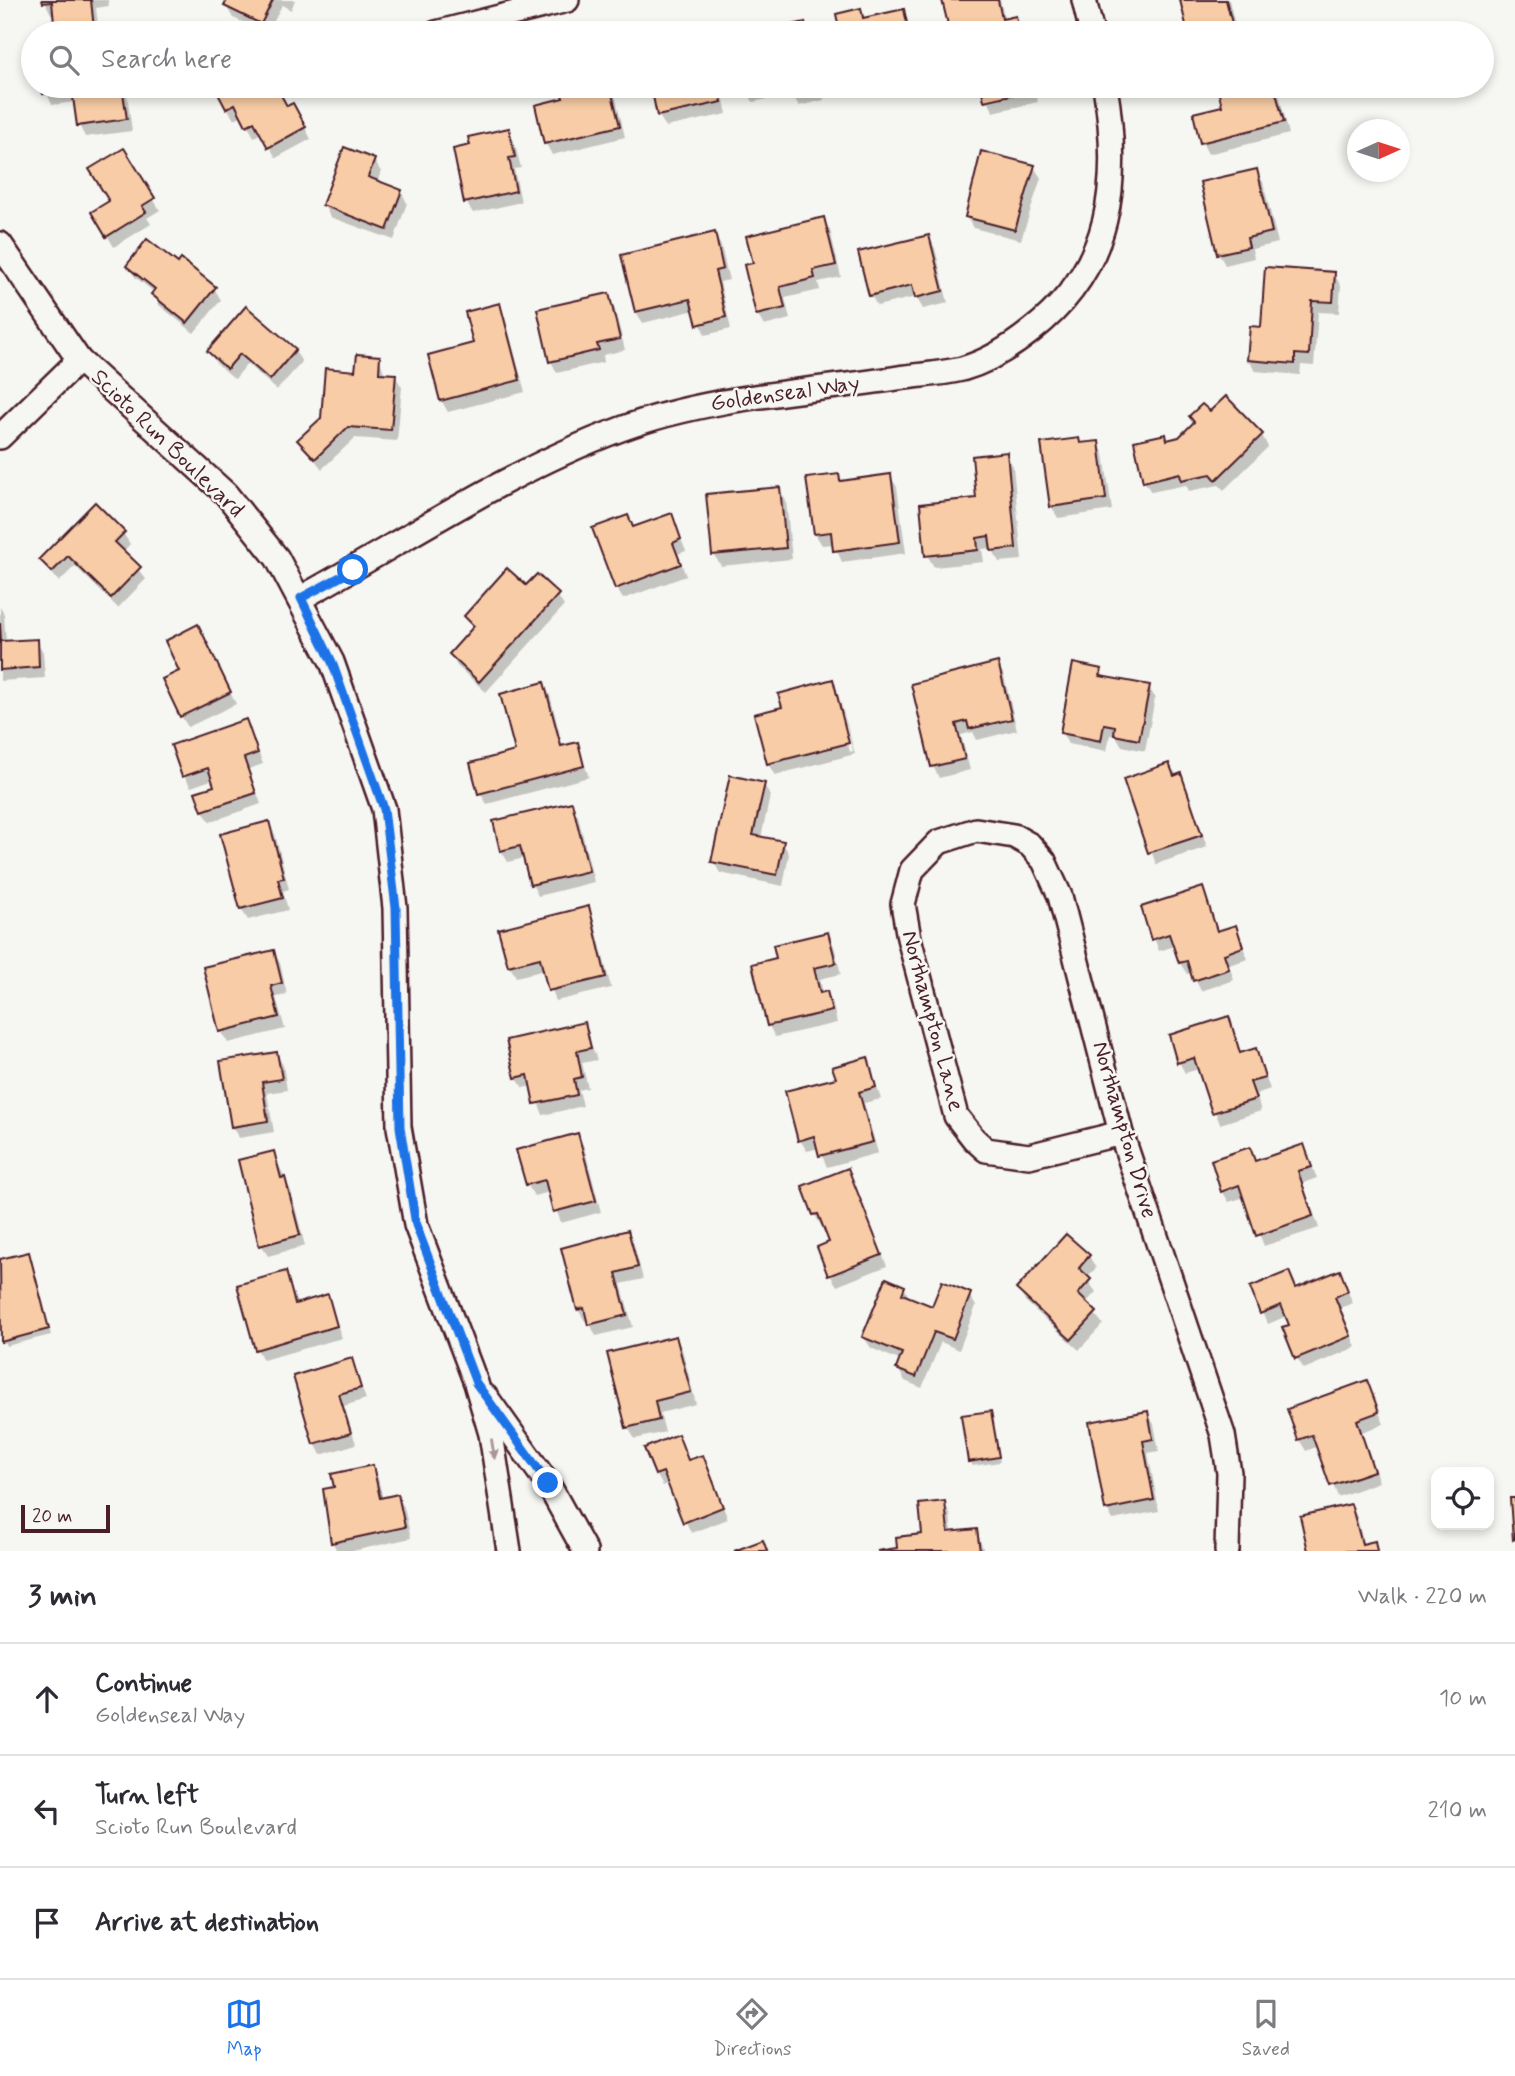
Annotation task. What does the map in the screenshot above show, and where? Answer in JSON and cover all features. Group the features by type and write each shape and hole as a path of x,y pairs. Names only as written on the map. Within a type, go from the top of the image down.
{"street":[{"path":"484,21 567,0"},
{"path":"1084,0 1089,21"},
{"name":"Goldenseal Way","path":"301,598 509,480 622,428 707,404 963,369 1010,347 1053,315 1083,277 1097,252 1105,225 1110,161 1110,119 1107,98"},
{"name":"Scioto Run Boulevard","path":"0,244 79,360 226,494 277,558 301,598 332,662 384,809 396,908 400,1127 416,1225 476,1383 491,1434 509,1551"},
{"path":"0,437 79,360"},
{"name":"Northampton Drive","path":"912,870 939,842 976,830 1014,836 1030,845 1044,861 1060,896 1121,1133 1223,1435 1229,1473 1227,1551"},
{"name":"Northampton Lane","path":"912,870 903,904 909,938 956,1116 974,1139 986,1150 1029,1156 1121,1133"},
{"name":"Scioto Run Boulevard","path":"476,1383 548,1483 585,1551"}],"building":[{"path":"42,0 91,0 93,21 54,21 52,2 43,3"},
{"path":"227,0 273,0 262,21 255,21 224,6"},
{"path":"942,0 998,0 1002,19 1016,16 1017,21 947,21"},
{"path":"1180,0 1226,0 1231,21 1185,21"},
{"path":"861,8 863,18 904,9 906,21 837,21 836,14"},
{"path":"73,98 124,98 127,119 77,126"},
{"path":"220,98 283,98 287,106 293,103 306,127 268,148 254,122 246,126 235,104 226,109"},
{"path":"563,98 613,98 620,126 544,144 535,105"},
{"path":"653,98 721,98 722,102 657,116"},
{"path":"1220,98 1277,98 1284,122 1200,143 1193,113 1222,106"},
{"path":"509,128 515,157 509,158 516,191 464,203 453,149 470,145 468,137"},
{"path":"344,147 375,159 368,177 402,190 387,230 322,205"},
{"path":"124,148 155,198 142,206 146,212 106,237 91,212 109,201 89,169"},
{"path":"981,151 1035,165 1015,230 965,217"},
{"path":"1257,169 1272,232 1247,238 1249,247 1217,254 1200,182"},
{"path":"824,217 836,265 813,270 815,278 780,287 785,308 756,315 744,265 753,263 746,236"},
{"path":"715,232 723,269 715,271 726,317 697,325 690,299 635,312 621,255"},
{"path":"929,235 943,291 915,298 912,285 869,296 858,252"},
{"path":"147,239 178,263 181,259 216,287 187,323 151,294 155,289 126,266"},
{"path":"1265,267 1335,272 1333,302 1312,301 1309,355 1295,354 1295,364 1247,360 1250,326 1261,327"},
{"path":"609,293 620,339 597,344 599,350 549,362 537,309"},
{"path":"500,303 520,380 440,401 428,355 473,343 465,312"},
{"path":"246,306 296,349 270,380 240,354 227,369 207,351"},
{"path":"357,354 380,356 379,373 396,374 391,430 348,427 315,459 297,440 321,418 325,368 355,371"},
{"path":"1226,396 1263,434 1216,480 1211,474 1181,480 1180,473 1143,482 1134,441 1166,434 1167,440 1179,437 1194,422 1189,416 1202,404 1210,411"},
{"path":"1079,438 1080,443 1099,441 1106,499 1050,507 1041,443"},
{"path":"1007,452 1016,548 991,551 989,536 977,538 978,550 925,556 920,504 976,498 972,456"},
{"path":"839,474 840,481 891,474 900,542 833,551 831,532 814,534 806,478"},
{"path":"780,487 786,548 712,555 706,494"},
{"path":"95,502 125,532 115,542 141,567 111,598 68,556 52,572 39,559"},
{"path":"672,513 681,539 673,543 681,564 615,589 592,528 628,515 633,527"},
{"path":"507,568 526,585 537,574 559,594 479,682 449,654 474,626 464,616"},
{"path":"0,623 1,641 38,639 39,667 0,670"},
{"path":"198,624 231,692 180,717 162,679 179,671 165,641"},
{"path":"998,662 1012,719 969,729 967,721 956,724 965,759 931,767 911,684"},
{"path":"1073,663 1102,669 1100,676 1150,685 1139,740 1114,735 1115,726 1104,724 1101,741 1060,733"},
{"path":"833,679 849,743 767,764 754,714 782,707 778,694"},
{"path":"544,682 561,746 578,742 584,766 478,794 470,763 515,751 500,694"},
{"path":"246,719 258,753 244,758 256,793 202,811 195,792 214,786 208,768 182,777 171,745"},
{"path":"1169,763 1174,776 1181,773 1202,835 1148,853 1123,779"},
{"path":"730,775 765,783 753,835 784,841 777,875 711,862"},
{"path":"572,802 589,871 530,885 520,846 500,851 493,821"},
{"path":"269,821 284,878 278,879 283,898 240,909 220,834"},
{"path":"1203,887 1217,931 1236,925 1243,947 1224,954 1229,969 1193,981 1187,961 1179,963 1169,934 1151,940 1141,907"},
{"path":"589,906 606,977 548,991 540,958 508,966 498,929"},
{"path":"828,932 836,963 814,968 820,993 827,991 832,1011 767,1026 752,964 776,958 773,945"},
{"path":"274,950 282,983 271,986 279,1017 219,1032 203,967"},
{"path":"1229,1016 1240,1053 1256,1048 1265,1078 1250,1082 1256,1099 1212,1113 1194,1058 1177,1063 1169,1035"},
{"path":"585,1022 591,1048 577,1051 582,1077 574,1079 577,1095 534,1104 528,1075 515,1078 506,1040"},
{"path":"277,1052 282,1079 262,1082 268,1121 231,1127 220,1061"},
{"path":"868,1057 876,1087 859,1092 873,1142 819,1156 814,1136 798,1141 785,1091 836,1078 832,1067"},
{"path":"578,1133 596,1201 553,1212 545,1180 526,1185 516,1150"},
{"path":"1304,1144 1312,1167 1298,1171 1313,1216 1256,1236 1239,1185 1221,1192 1211,1160 1250,1147 1255,1161"},
{"path":"274,1151 281,1178 285,1177 300,1235 259,1246 238,1160"},
{"path":"848,1168 882,1255 828,1276 817,1247 829,1242 818,1214 813,1215 802,1186"},
{"path":"628,1230 638,1267 616,1273 627,1315 588,1325 584,1308 577,1310 561,1248"},
{"path":"1066,1234 1090,1255 1079,1268 1091,1279 1078,1294 1097,1312 1071,1340 1016,1289"},
{"path":"29,1252 49,1329 1,1342 0,1259"},
{"path":"1340,1270 1348,1291 1335,1297 1351,1336 1295,1359 1282,1327 1289,1325 1281,1305 1260,1314 1250,1287 1289,1271 1296,1288"},
{"path":"286,1271 295,1304 328,1294 337,1326 255,1350 237,1285"},
{"path":"886,1278 905,1286 902,1294 932,1306 942,1281 971,1293 953,1339 934,1332 916,1377 896,1369 902,1353 862,1337"},
{"path":"676,1336 691,1392 655,1401 659,1420 626,1428 607,1353"},
{"path":"352,1358 361,1388 339,1394 351,1433 313,1444 293,1376"},
{"path":"1367,1380 1379,1412 1357,1420 1374,1471 1330,1486 1312,1435 1298,1440 1287,1409"},
{"path":"991,1411 999,1457 968,1462 961,1415"},
{"path":"1148,1411 1153,1439 1143,1441 1154,1500 1105,1510 1089,1422"},
{"path":"678,1434 688,1460 703,1455 723,1507 683,1523 663,1472 655,1475 644,1448"},
{"path":"373,1465 380,1498 398,1494 405,1527 331,1543 323,1489 334,1487 331,1474"},
{"path":"1510,1498 1515,1498 1513,1540"},
{"path":"945,1501 948,1532 977,1529 980,1551 877,1551 897,1548 896,1537 922,1534 919,1504"},
{"path":"1351,1504 1362,1544 1375,1541 1377,1551 1308,1551 1300,1516"},
{"path":"763,1540 767,1551 734,1551"}],"route":[{"path":"353,570 301,598 332,662 359,732 384,809 396,908 400,1127 416,1225 476,1383 548,1483"}]}
